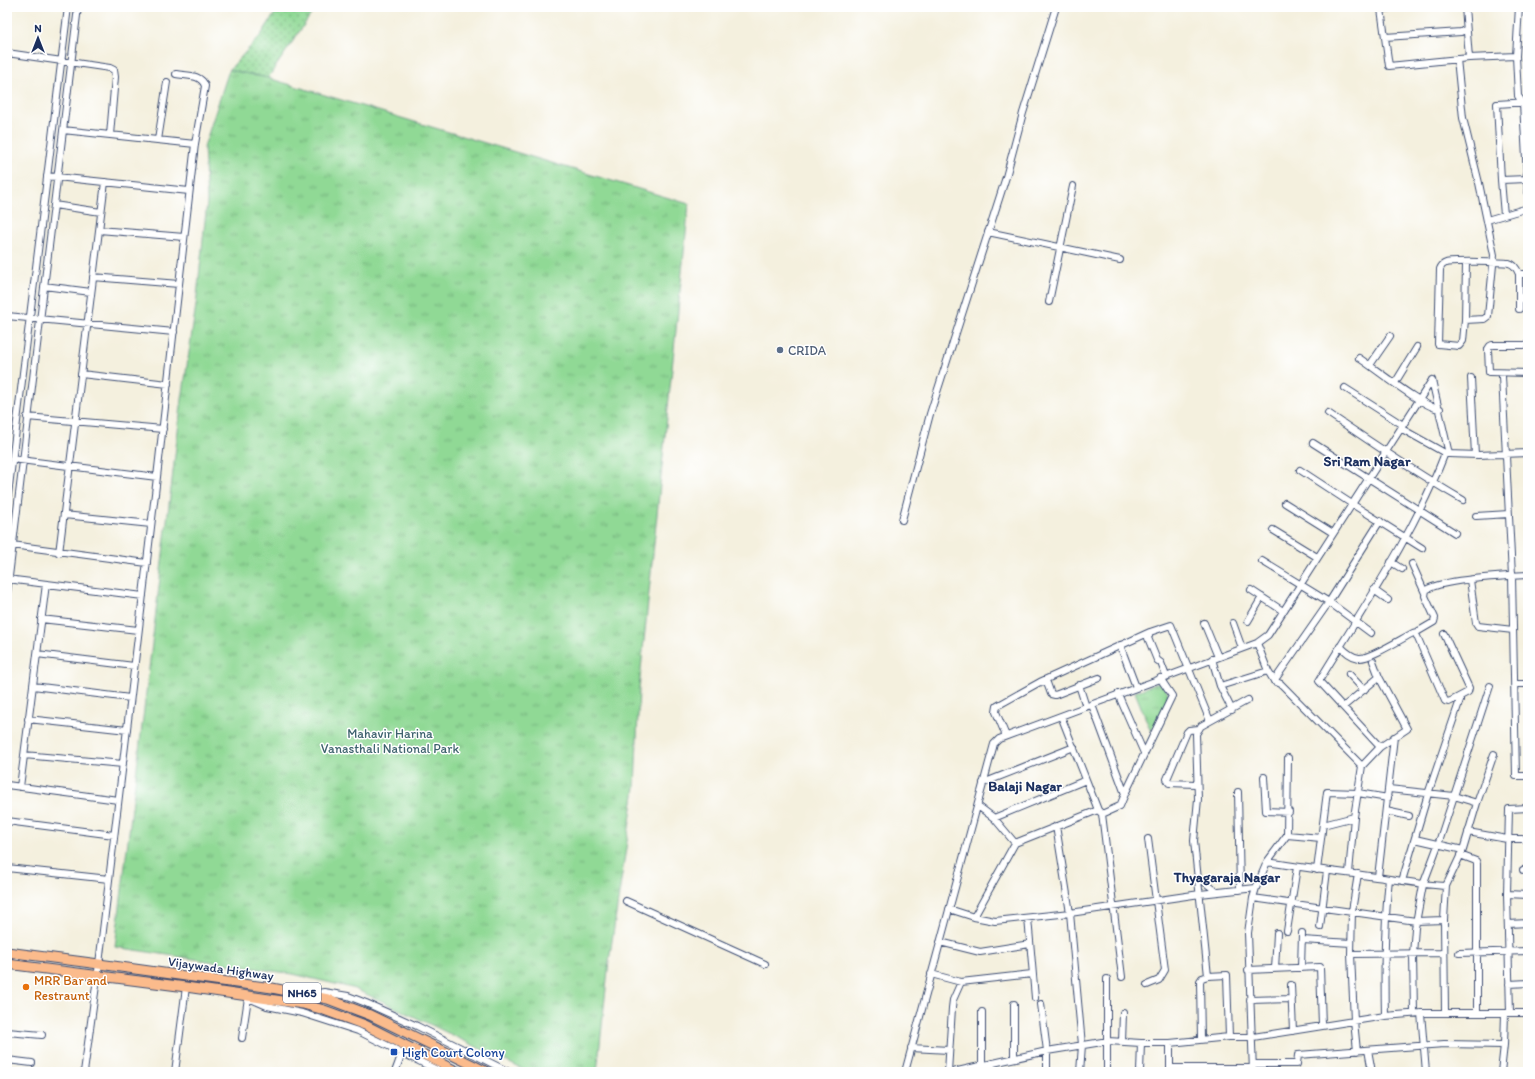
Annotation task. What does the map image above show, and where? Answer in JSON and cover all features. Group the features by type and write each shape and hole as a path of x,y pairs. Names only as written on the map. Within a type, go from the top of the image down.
{"highway":[{"name":"Vijaywada Highway","path":"7,952 309,994 328,999 370,1015 487,1072"},
{"name":"Vijaywada Highway","path":"7,964 186,987 247,997 288,1001 324,1010 366,1025 458,1072"}],"street":[{"path":"7,503 12,459 10,452 29,318 68,7"},
{"path":"7,593 12,546 10,536 23,460 27,417 78,7"},
{"path":"902,520 930,414 1006,177 1023,113 1056,7"},
{"path":"1399,7 1381,8 1389,66 1469,58 1516,56"},
{"path":"1465,7 1469,58"},
{"path":"1519,7 1516,56 1518,96 1525,103 1528,196"},
{"path":"1385,37 1461,32 1466,29"},
{"path":"7,53 110,68 114,70 116,77 110,135"},
{"path":"1457,59 1463,118 1487,220 1494,263 1488,316 1484,320 1465,320"},
{"path":"84,1072 99,964 146,563 158,477 189,191 205,86 204,81 199,78 176,74"},
{"path":"158,140 167,82"},
{"path":"1504,214 1497,104 1525,103"},
{"path":"62,130 195,144"},
{"path":"47,176 189,191"},
{"path":"1501,180 1527,179"},
{"path":"59,552 105,182"},
{"path":"1049,302 1074,186"},
{"path":"54,205 102,212"},
{"path":"1487,220 1528,208"},
{"path":"99,230 184,237"},
{"path":"988,232 1120,260"},
{"path":"1466,262 1465,320 1463,341 1459,346 1438,344 1440,269 1442,265 1447,262 1466,262 1510,263 1517,269 1519,274 1519,309"},
{"path":"1519,274 1528,274"},
{"path":"93,277 179,284"},
{"path":"44,286 91,292"},
{"path":"7,316 174,332"},
{"path":"1370,365 1390,336"},
{"path":"1528,345 1492,345 1488,349 1489,372 1528,373"},
{"path":"1395,382 1418,347"},
{"path":"1359,358 1419,400 1435,409 1440,409"},
{"path":"81,374 168,384"},
{"path":"1502,376 1512,576 1516,776 1528,776"},
{"path":"1471,378 1474,456"},
{"path":"905,1072 994,744 999,739 1006,736 1257,643 1268,635 1432,380 1440,409 1447,454 1406,538 1319,681 1380,747"},
{"path":"1345,388 1402,427 1447,454 1474,456 1528,453"},
{"path":"1328,412 1386,453 1463,500"},
{"path":"27,417 163,429"},
{"path":"1313,443 1455,532"},
{"path":"10,452 23,453"},
{"path":"12,459 158,477"},
{"path":"1300,470 1422,548"},
{"path":"1286,503 1333,533"},
{"path":"1476,516 1509,514"},
{"path":"64,515 151,524"},
{"path":"1274,681 1329,602 1380,521"},
{"path":"1273,530 1317,557"},
{"path":"12,546 146,563"},
{"path":"1262,560 1329,602 1371,633"},
{"path":"1391,562 1402,569"},
{"path":"1340,646 1352,655 1359,658 1370,656 1434,622 1435,618 1412,564"},
{"path":"1425,593 1428,589 1443,584 1528,575"},
{"path":"8,580 143,596"},
{"path":"1470,580 1476,623 1478,626 1513,630"},
{"path":"20,787 46,584"},
{"path":"1251,590 1283,611"},
{"path":"1374,590 1388,600"},
{"path":"1248,621 1262,597"},
{"path":"41,619 138,630"},
{"path":"1204,623 1215,658 1220,686 1232,710"},
{"path":"1233,623 1242,648"},
{"path":"1006,736 996,712 997,706 1040,682 1120,645 1171,625 1210,721"},
{"path":"974,917 1015,843 1056,826 1120,806 1172,696 1163,677 1161,663 1157,660 1148,638 1150,632"},
{"path":"1417,632 1416,634 1445,700 1449,702 1468,692 1469,688 1444,634"},
{"path":"1257,643 1274,681 1281,684 1362,766"},
{"path":"1120,645 1136,687"},
{"path":"37,654 134,666"},
{"path":"1349,873 1354,817 1362,766 1380,747 1407,729 1379,677 1373,661"},
{"path":"1220,686 1268,670"},
{"path":"1349,674 1364,690"},
{"path":"1343,707 1379,677"},
{"path":"1040,682 1047,683 1051,694 1055,695 1099,678"},
{"path":"1514,684 1528,684"},
{"path":"1079,685 1125,794"},
{"path":"33,686 130,698"},
{"path":"1426,1072 1424,1046 1418,1013 1413,954 1416,921 1423,886 1490,686"},
{"path":"1118,694 1144,753"},
{"path":"1196,784 1169,783 1167,779 1187,732 1189,730 1198,729 1248,700"},
{"path":"1402,881 1428,794 1460,700"},
{"path":"1061,716 1100,812 1122,977"},
{"path":"28,719 127,730"},
{"path":"1198,729 1196,734 1196,784 1198,799 1194,841 1208,976"},
{"path":"1378,877 1394,737"},
{"path":"983,784 1074,748"},
{"path":"1445,1012 1444,920 1446,886 1461,852 1494,754"},
{"path":"24,755 122,764"},
{"path":"1253,1068 1248,970 1248,933 1253,898 1256,888 1267,862 1287,835 1289,812 1288,758"},
{"path":"1264,777 1266,811 1289,812"},
{"path":"994,818 1086,780"},
{"path":"7,785 118,800"},
{"path":"1389,789 1454,796 1477,803"},
{"path":"1238,792 1240,890"},
{"path":"1317,870 1327,792 1358,793 1388,798"},
{"path":"978,806 994,818 1015,843"},
{"path":"1501,1072 1509,984 1507,839 1509,809 1528,808"},
{"path":"1386,811 1409,816"},
{"path":"1323,825 1354,817"},
{"path":"7,821 114,835"},
{"path":"1056,826 1070,913 1082,1045 1080,1072"},
{"path":"1468,832 1507,839 1528,839"},
{"path":"1287,835 1321,838"},
{"path":"1147,985 1159,980 1165,970 1148,839"},
{"path":"1415,839 1438,844 1461,852 1476,861 1477,1013"},
{"path":"1267,862 1317,870 1378,877 1423,886 1446,886"},
{"path":"1287,931 1297,867"},
{"path":"7,868 109,879"},
{"path":"1320,927 1327,871"},
{"path":"1357,1051 1354,1021 1351,943 1352,911 1358,874"},
{"path":"1198,878 1217,892"},
{"path":"1385,1016 1385,916 1389,879"},
{"path":"949,909 974,917 994,920 1028,918 1200,894 1256,888"},
{"path":"1507,894 1528,895"},
{"path":"1253,898 1416,921 1444,920"},
{"path":"626,901 765,964"},
{"path":"1028,918 1035,998"},
{"path":"1508,924 1528,923"},
{"path":"1301,968 1302,932"},
{"path":"1275,969 1277,933"},
{"path":"1302,940 1351,943"},
{"path":"940,942 980,952 1030,944"},
{"path":"1459,953 1528,950"},
{"path":"1351,954 1444,954"},
{"path":"1248,970 1320,967 1322,1025"},
{"path":"931,974 961,982 1032,974"},
{"path":"1201,1039 1200,981 1202,978 1208,976 1227,975 1229,1037"},
{"path":"1107,979 1107,1072"},
{"path":"948,1072 953,1000 961,982"},
{"path":"1509,984 1528,983"},
{"path":"1291,985 1293,1030"},
{"path":"175,1072 186,987"},
{"path":"309,994 324,992 348,996 366,1003 418,1026 509,1072"},
{"path":"242,1038 247,997 267,1006 302,1013 358,1031 441,1072"},
{"path":"1250,1000 1292,999"},
{"path":"1014,1004 1014,1058"},
{"path":"1041,1004 1047,1072"},
{"path":"237,1011 245,1012"},
{"path":"982,1012 982,1066"},
{"path":"1122,1042 1123,1013"},
{"path":"954,1072 1046,1051 1108,1041 1170,1043 1201,1039 1252,1037 1322,1025 1418,1013 1528,1013"},
{"path":"7,1032 42,1035"},
{"path":"1140,1043 1140,1072"},
{"path":"1170,1043 1170,1070 1253,1068 1297,1064 1298,1055 1463,1044 1504,1045"},
{"path":"911,1048 949,1050"},
{"path":"1368,1050 1372,1072"},
{"path":"395,1072 402,1053"},
{"path":"7,1060 32,1063"},
{"path":"992,1064 993,1072"},
{"path":"1527,1072 1528,1064"},
{"path":"1421,1072 1432,1072"}],"green space":[{"path":"279,7 316,7 268,78 229,70 261,35"},
{"name":"Mahavir Harina Vanasthali National Park","path":"229,70 268,78 689,204 639,689 635,788 609,961 597,1072 528,1072 352,988 293,974 115,947 181,406 196,305 207,202 204,147"},
{"path":"1160,682 1170,696 1151,732 1135,692"}],"place":[{"name":"CRIDA","path":"780,350"},
{"name":"MRR Bar and Restraunt","path":"26,987"},
{"name":"High Court Colony","path":"394,1052"}],"district":[{"name":"Sri Ram Nagar","path":"1367,461"},
{"name":"Balaji Nagar","path":"1025,786"},
{"name":"Thyagaraja Nagar","path":"1227,877"}]}
